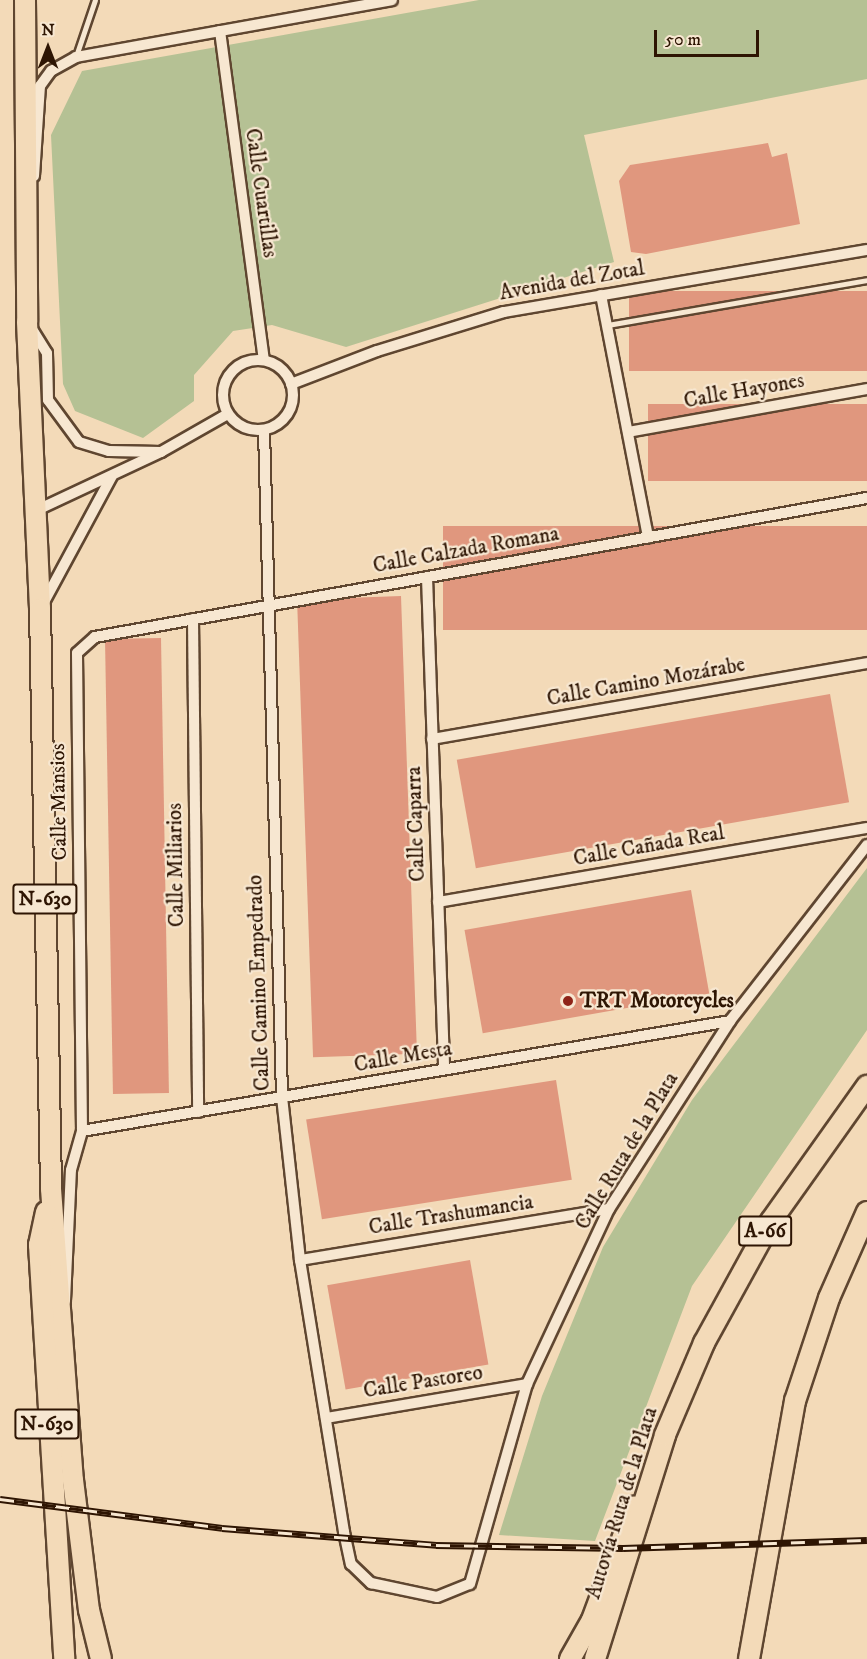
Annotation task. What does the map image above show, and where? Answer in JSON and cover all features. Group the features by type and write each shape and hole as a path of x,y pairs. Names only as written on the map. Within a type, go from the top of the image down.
{"highway":[{"name":"N-630","path":"25,0 27,322 40,609 51,1189 60,1322"},
{"name":"Autovía Ruta de la Plata","path":"595,1659 631,1530 665,1435 704,1343 738,1278 777,1212 867,1086"},
{"name":"N-630","path":"51,1189 39,1245 64,1659"},
{"path":"750,1659 761,1601 771,1524 807,1357 867,1212"},
{"path":"60,1322 87,1591 101,1659"},
{"path":"570,1659 592,1620 631,1530"},
{"path":"761,1601 761,1659"}],"street":[{"path":"27,225 38,150 40,86 51,71 76,57 392,0"},
{"name":"Calle Cuartillas","path":"220,31 264,360"},
{"name":"Avenida del Zotal","path":"291,384 377,351 504,312 867,250"},
{"path":"601,295 648,537"},
{"path":"27,322 47,353 48,400 79,442 109,451 161,452"},
{"path":"264,360 280,367 291,384 289,412 264,429 246,428 228,414 223,390 228,376 247,361 264,360"},
{"name":"Calle Hayones","path":"628,432 867,389"},
{"path":"35,512 161,452 228,414"},
{"name":"Calle Camino Empedrado","path":"264,429 282,1097 300,1260 344,1532 351,1564 371,1583 436,1597 470,1584"},
{"path":"40,609 112,476"},
{"name":"Calle Calzada Romana","path":"77,653 95,637 268,604 867,498"},
{"name":"Calle Caparra","path":"427,577 444,1069"},
{"name":"Calle Miliarios","path":"193,619 198,1112"},
{"name":"Calle Mansios","path":"60,1322 69,1286 67,1217 71,1170 82,1131 77,653"},
{"name":"Calle Camino Mozárabe","path":"432,739 867,663"},
{"name":"Calle Cañada Real","path":"438,902 867,828"},
{"name":"Calle Ruta de la Plata","path":"470,1584 527,1384 609,1209 730,1021 867,844"},
{"name":"Calle Mesta","path":"82,1131 730,1021"},
{"name":"Calle Trashumancia","path":"300,1260 609,1209"},
{"name":"Calle Pastoreo","path":"326,1418 527,1384"}],"lane":[{"path":"76,57 95,0"},
{"path":"607,325 867,280"}],"green space":[{"path":"479,0 867,0 867,79 584,135 614,262 346,347 272,325 233,331 194,375 194,401 143,438 75,411 63,384 51,135 82,71"},
{"path":"867,868 867,1030 692,1286 595,1541 499,1535 542,1396 603,1247 692,1100"}],"building":[{"path":"768,143 772,157 787,153 800,224 646,254 631,252 619,181 630,165"},
{"path":"629,291 867,291 867,371 629,371"},
{"path":"648,404 867,404 867,481 648,481"},
{"path":"443,526 867,526 867,630 443,630"},
{"path":"401,596 417,1054 313,1057 297,600"},
{"path":"161,638 169,1093 113,1094 105,639"},
{"path":"830,694 849,802 476,868 457,760"},
{"path":"691,890 709,993 483,1033 464,930"},
{"path":"556,1080 572,1180 322,1219 306,1120"},
{"path":"470,1260 488,1364 346,1390 327,1285"}],"railway":[{"path":"0,1499 222,1528 436,1545 623,1548 867,1540"}],"place":[{"name":"TRT Motorcycles","path":"568,1001"}]}
